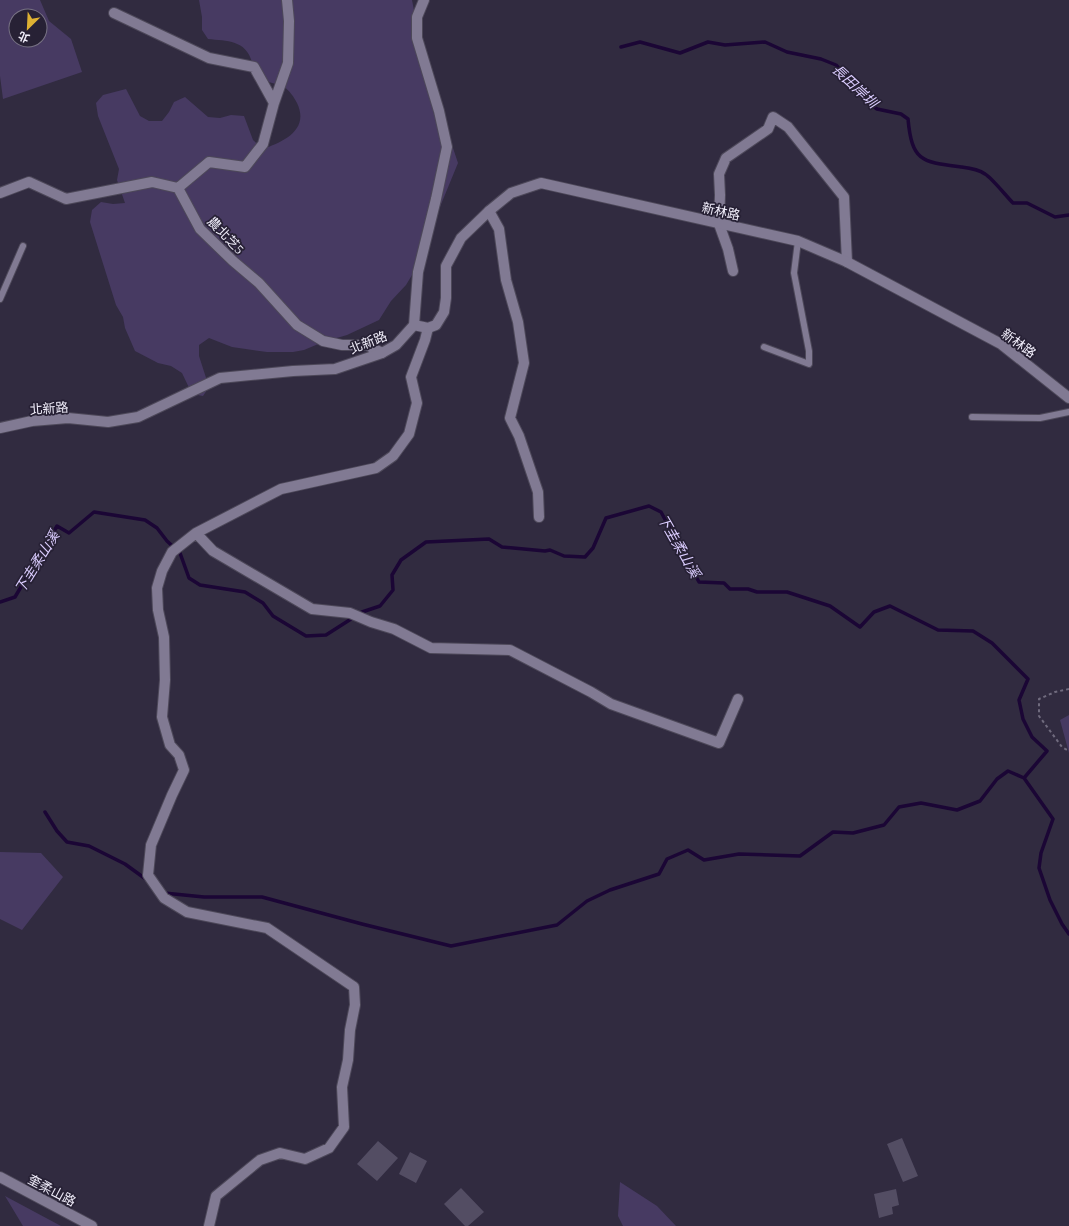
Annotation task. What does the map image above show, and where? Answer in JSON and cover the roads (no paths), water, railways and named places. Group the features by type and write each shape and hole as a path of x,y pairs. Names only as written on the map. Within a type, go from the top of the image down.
{"street":[{"path":"0,193 29,182 66,199 152,182 178,188 209,162 245,168 263,144 274,102 288,63 289,21 287,0"},
{"path":"209,1226 216,1196 260,1160 280,1153 305,1159 329,1148 344,1127 342,1087 348,1060 350,1030 355,1005 354,987 267,928 186,912 164,898 148,875 151,845 184,770 179,755 170,745 162,717 165,680 164,637 158,610 157,588 162,571 172,552 196,533 281,488 376,468 393,456 409,434 416,403 411,377 428,328 414,325 418,272 447,147 437,104 417,38 416,18 424,0"},
{"path":"114,13 209,58 254,67 274,102"},
{"path":"733,271 728,248 719,224 719,174 726,158 768,129 773,117 788,127 844,197 847,262"},
{"name":"新林路","path":"428,328 436,325 444,312 446,298 446,266 461,238 489,211 511,193 541,183 798,241 847,262 1001,344 1069,398"},
{"name":"農北芝5","path":"178,188 200,229 233,261 259,283 297,325 323,341 342,345 367,345 382,353"},
{"path":"489,211 499,229 506,280 518,322 524,363 510,418 519,436 538,492 539,517"},
{"name":"北新路","path":"0,428 32,421 68,418 108,422 138,417 220,378 279,372 335,369 382,353 396,346 414,325"},
{"path":"196,533 212,551 312,609 350,613 371,622 394,629 431,648 510,650 611,704 719,743 738,699"},
{"name":"奎柔山路","path":"0,1177 92,1226"}],"lane":[{"path":"764,347 809,364 809,352 794,273 798,241"},
{"path":"0,299 22,246"},
{"path":"972,417 1040,418 1069,412"}],"waterway":[{"name":"長田岸圳","path":"621,47 640,42 680,53 708,42 725,45 765,42 787,52 821,59 836,65 855,85 864,99 877,109 901,114 908,119 912,144 916,152 921,157 928,161 970,168 982,172 988,176 1013,203 1027,203 1055,217 1069,215"},
{"name":"下圭柔山溪","path":"0,602 15,597 57,526 69,533 94,512 145,520 157,528 167,541 180,553 189,578 200,585 245,592 263,603 273,616 306,636 326,635 362,612 380,606 393,590 392,575 401,560 426,542 489,539 502,547 545,551 550,550 564,556 585,557 593,548 606,518 649,506 661,512 699,582 724,583 730,589 748,589 757,592 787,592 830,606 860,627 874,612 890,606 938,630 973,631 992,643 1028,679 1019,700 1023,719 1032,737 1047,751 1024,778 1053,819 1041,853 1039,868 1050,900 1062,924 1069,934"},
{"path":"164,893 204,897 262,897 451,946 557,925 587,901 610,890 659,874 667,859 688,850 704,860 739,854 800,856 833,832 853,833 884,825 899,807 921,803 957,810 980,801 997,779 1008,771 1024,778"},
{"path":"45,812 57,831 67,842 89,846 125,864 147,880"}]}
